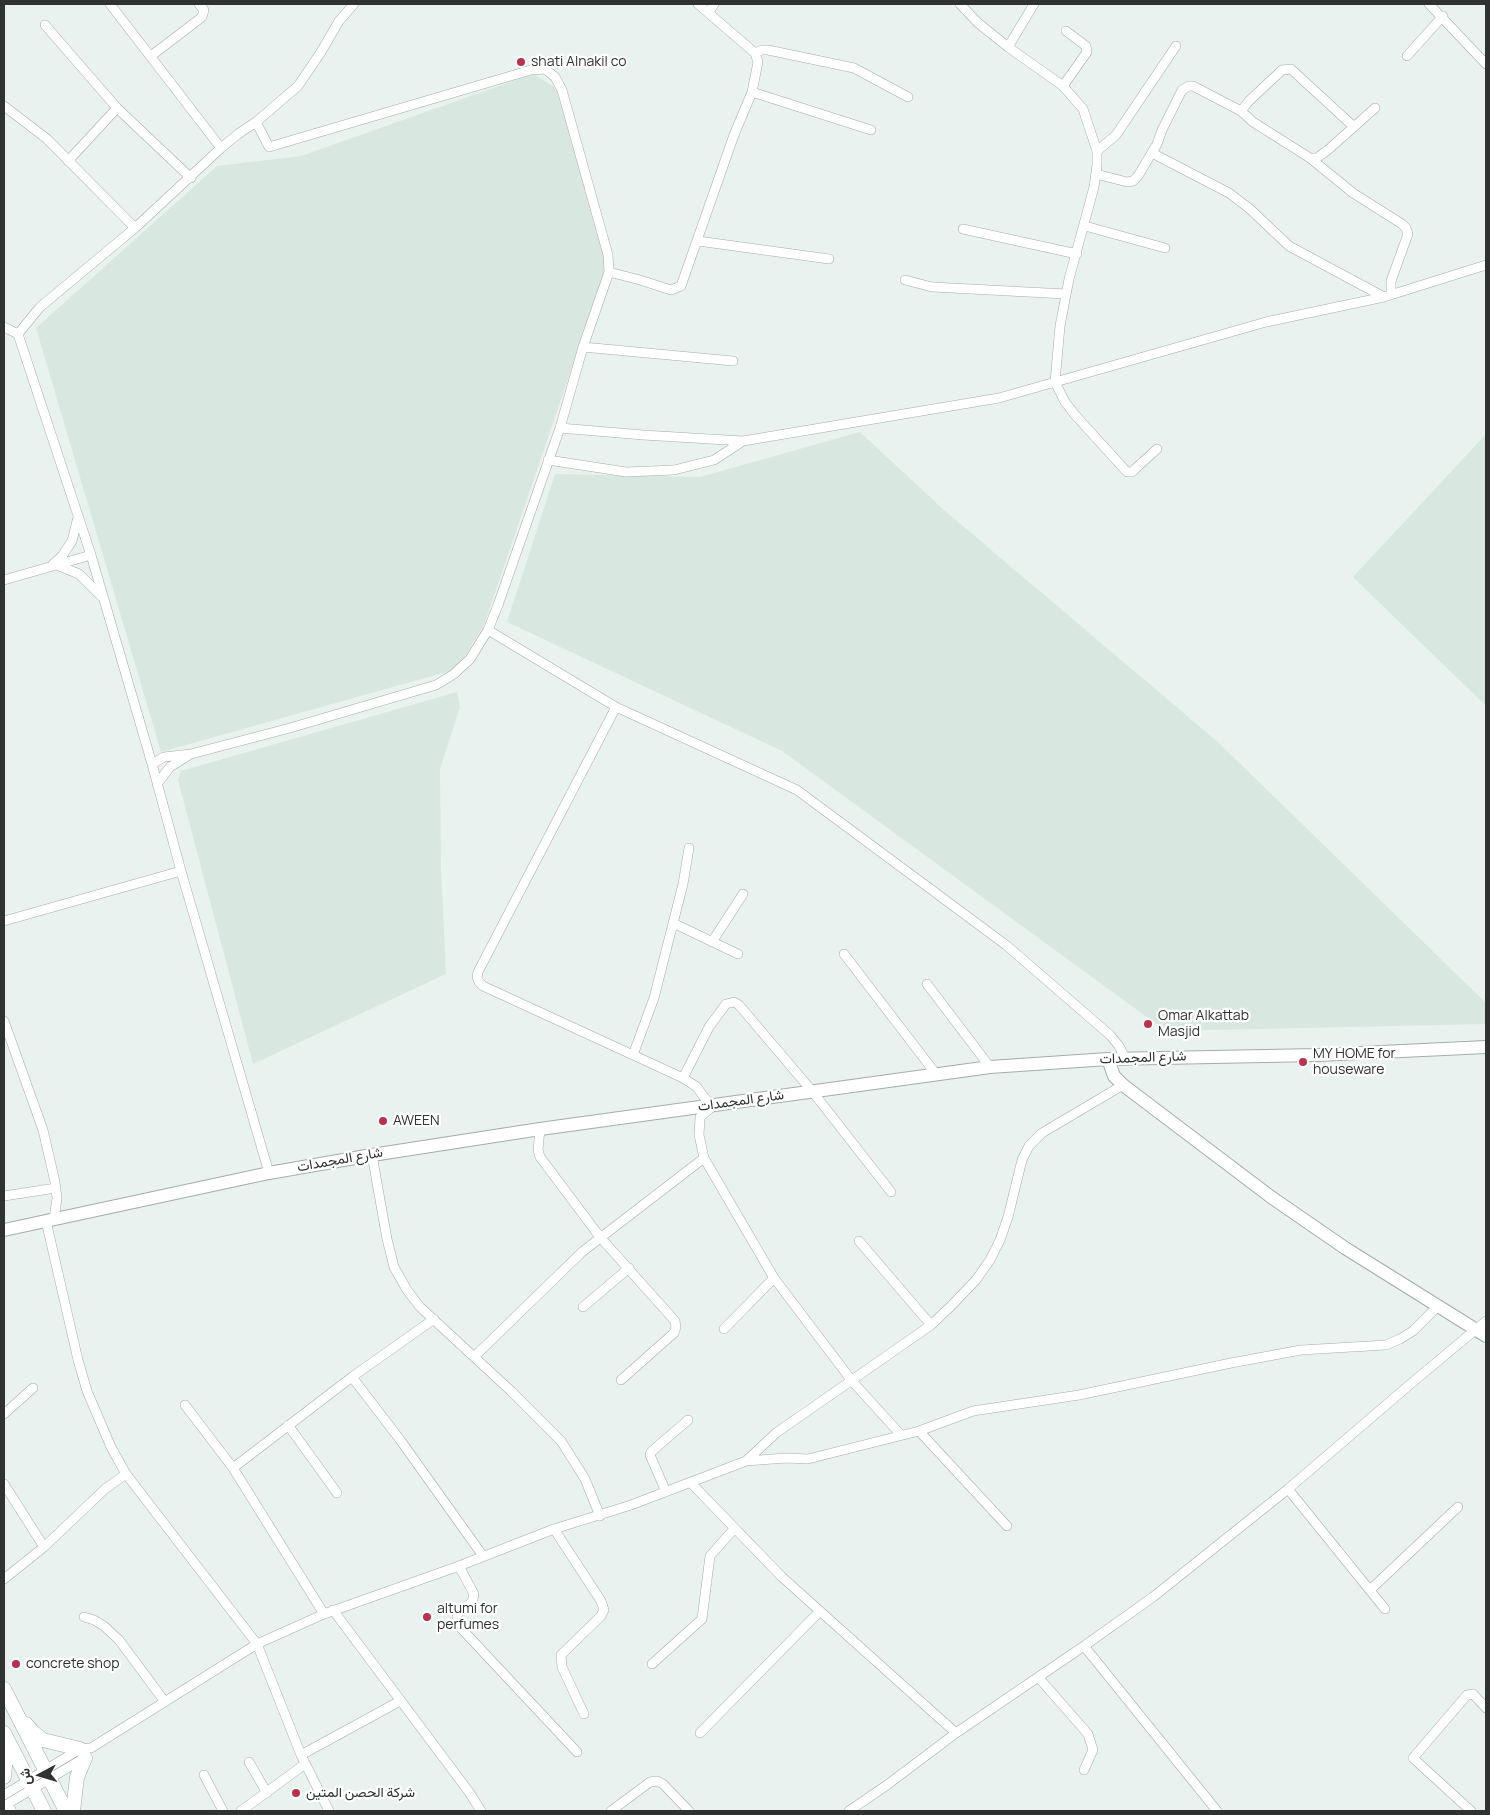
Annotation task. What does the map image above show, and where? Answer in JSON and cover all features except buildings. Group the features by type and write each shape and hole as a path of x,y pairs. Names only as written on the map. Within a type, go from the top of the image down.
{"main road":[{"name":"شارع المجمدات","path":"4,1230 269,1173 372,1155 540,1129 990,1067 1124,1058 1318,1055 1486,1046"},
{"path":"1108,1059 1114,1076 1122,1085 1271,1197 1345,1248 1481,1333"},
{"path":"4,1689 66,1811"},
{"path":"11,1703 33,1732 43,1740 85,1752 77,1777 73,1811"},
{"path":"4,1733 44,1811"},
{"path":"4,1742 6,1754 4,1777"}],"street":[{"path":"110,4 221,148"},
{"path":"151,56 202,17 204,10 199,4"},
{"path":"18,334 40,308 135,228 191,178 221,148 256,122 298,86 339,21 354,4"},
{"path":"609,272 671,290 681,286 685,280 734,135 752,92 758,62 755,53 698,4"},
{"path":"708,12 714,4"},
{"path":"960,4 978,23 1008,47 1063,86 1083,109 1097,151 1096,174 1085,226 1066,294 1060,326 1055,382 1065,402 1076,416 1128,472 1132,472 1157,449"},
{"path":"1008,47 1034,4"},
{"path":"1429,4 1443,16 1486,64"},
{"path":"1407,56 1443,16"},
{"path":"45,25 117,108 191,178"},
{"path":"1063,86 1087,52 1086,46 1066,31"},
{"path":"1097,151 1116,135 1176,46"},
{"path":"755,53 768,50 854,68 908,96"},
{"path":"152,764 164,757 191,754 290,728 436,684 454,674 470,659 488,630 498,605 560,428 583,347 609,272 608,255 562,90 555,77 545,69 531,70 269,147 256,122"},
{"path":"1241,111 1282,70 1291,69 1354,127"},
{"path":"1096,174 1127,182 1133,181 1152,153 1182,90 1185,87 1193,86 1241,111 1253,122 1310,158 1353,193 1406,228 1408,234 1391,281 1388,296"},
{"path":"752,92 871,130"},
{"path":"4,106 68,160 135,228"},
{"path":"68,160 117,108"},
{"path":"1310,158 1317,158 1329,149 1375,108"},
{"path":"1152,153 1230,193 1289,246 1388,296"},
{"path":"1085,226 1165,248"},
{"path":"963,229 1076,254"},
{"path":"698,240 830,259"},
{"path":"560,428 743,441 999,398 1266,322 1388,296 1486,265"},
{"path":"905,280 932,287 1066,294"},
{"path":"4,327 18,334 91,555 269,1173"},
{"path":"583,347 732,361"},
{"path":"548,460 626,472 674,470 714,460 743,441"},
{"path":"54,565 68,547 75,533 78,517"},
{"path":"4,580 91,555"},
{"path":"54,565 79,574 103,598"},
{"path":"488,630 616,707 797,790 1006,946 1110,1035 1119,1046 1124,1058"},
{"path":"616,707 482,963 477,977 483,986 557,1018 683,1078 697,1087 703,1096 714,1106 700,1117 699,1135 704,1158 774,1278 852,1381 901,1434"},
{"path":"157,784 170,767 191,754"},
{"path":"633,1055 654,998 689,848"},
{"path":"4,921 181,871"},
{"path":"712,942 743,894"},
{"path":"673,923 738,954"},
{"path":"844,954 936,1074"},
{"path":"927,984 990,1067"},
{"path":"683,1078 709,1027 726,1004 734,1002 739,1005 812,1091 891,1192"},
{"path":"4,1021 43,1130 57,1198 50,1220 78,1360 87,1391 126,1474 257,1644 300,1755 329,1811"},
{"path":"746,1461 776,1433 931,1324 976,1280 990,1260 1000,1240 1008,1217 1022,1160 1029,1146 1042,1133 1122,1085"},
{"path":"540,1129 538,1150 540,1157 600,1237 675,1321 674,1333 621,1380"},
{"path":"372,1155 394,1267 406,1290 420,1307 511,1390 561,1441 585,1479 600,1516"},
{"path":"474,1357 582,1252 704,1158"},
{"path":"4,1196 56,1188"},
{"path":"859,1241 931,1324"},
{"path":"583,1307 629,1268"},
{"path":"724,1329 774,1278"},
{"path":"4,1806 30,1785 257,1644 333,1610 459,1566 554,1530 600,1516 746,1461 786,1458 808,1459 919,1430 973,1411 1079,1394 1301,1350 1386,1345 1400,1340 1413,1331 1438,1307"},
{"path":"233,1468 352,1377 434,1319"},
{"path":"852,1810 956,1733 1153,1597 1288,1489 1414,1381 1481,1333 1486,1321"},
{"path":"352,1377 401,1441 483,1556"},
{"path":"4,1414 33,1388"},
{"path":"185,1405 233,1468 324,1614"},
{"path":"666,1492 650,1455 651,1452 688,1420"},
{"path":"288,1425 337,1493"},
{"path":"919,1430 1007,1526"},
{"path":"4,1579 44,1547 105,1489 126,1474"},
{"path":"691,1483 782,1577 956,1733"},
{"path":"4,1484 44,1547"},
{"path":"1288,1489 1385,1609"},
{"path":"1370,1590 1458,1507"},
{"path":"652,1664 702,1619 710,1556 734,1529"},
{"path":"554,1530 601,1601 604,1610 601,1616 561,1655 562,1667 584,1714"},
{"path":"459,1566 474,1594 470,1603 458,1612 456,1618 458,1625 577,1752"},
{"path":"333,1610 481,1811"},
{"path":"700,1733 820,1611"},
{"path":"84,1616 104,1626 119,1640 165,1702"},
{"path":"1084,1646 1217,1811"},
{"path":"1038,1678 1088,1734 1093,1750 1084,1770"},
{"path":"1471,1811 1413,1758 1467,1695 1473,1694 1486,1708"},
{"path":"300,1755 400,1701"},
{"path":"249,1762 267,1793"},
{"path":"241,1811 305,1764"},
{"path":"204,1775 224,1811"},
{"path":"611,1811 650,1782 657,1781 663,1784 689,1811"},
{"path":"4,1795 30,1785"}],"shaded area":[{"path":"533,74 556,88 608,262 484,625 457,669 161,752 36,328 217,166 301,156"},
{"path":"860,432 944,510 1219,743 1486,1003 1486,1024 1166,1031 782,751 507,622 555,474 700,477"},
{"path":"1486,434 1486,706 1353,577"},
{"path":"457,692 460,707 440,769 441,867 446,974 253,1064 178,780 181,771"}],"place":[{"name":"shati Alnakil co","path":"521,62"},
{"name":"Omar Alkattab Masjid","path":"1148,1024"},
{"name":"MY HOME for houseware","path":"1303,1062"},
{"name":"AWEEN","path":"383,1121"},
{"name":"altumi for perfumes","path":"427,1617"},
{"name":"concrete shop","path":"16,1664"},
{"name":"شركة الحصن المتين","path":"296,1793"}]}
